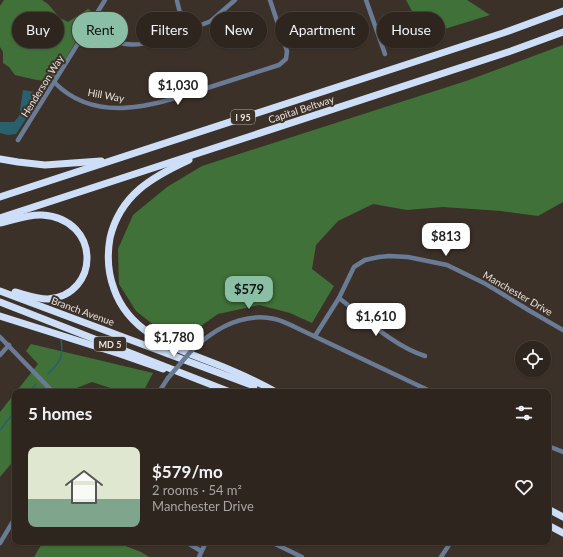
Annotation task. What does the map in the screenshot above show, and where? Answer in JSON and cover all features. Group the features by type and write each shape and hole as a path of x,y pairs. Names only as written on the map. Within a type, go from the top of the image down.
{"highway":[{"name":"Capital Beltway","path":"0,197 503,33 563,11"},
{"name":"Capital Beltway","path":"0,218 504,53 563,32"},
{"path":"231,142 167,170 144,184 136,191 124,206 112,233 108,252 109,273 121,305 134,321 150,334 177,349 235,372 270,389"},
{"path":"0,159 45,165 109,161"},
{"path":"0,223 33,215 50,216 60,219 73,227 83,238 87,252 87,260 83,275 76,286 67,293 56,298 36,298 0,287"},
{"name":"Branch Avenue","path":"0,291 263,389"},
{"name":"Branch Avenue","path":"0,302 220,388"},
{"path":"0,316 120,354 220,388"},
{"path":"551,511 563,517"},
{"path":"551,527 563,533"}],"street":[{"name":"Henderson Way","path":"98,12 105,0"},
{"path":"202,25 211,21 235,0"},
{"name":"Hill Way","path":"55,83 64,91 89,104 122,109 135,108 167,101 279,65 286,59 287,51 270,0"},
{"path":"366,0 385,54"},
{"path":"177,1 180,12"},
{"name":"Henderson Way","path":"18,140 76,48"},
{"name":"Manchester Drive","path":"315,336 339,298 352,270 360,262 379,257 408,257 447,265 486,284 563,330"},
{"path":"339,298 396,343 412,352 424,356"},
{"path":"161,389 168,378 192,350 212,332 241,319 251,318 276,320 315,336 426,389"},
{"path":"0,337 51,389"},
{"path":"0,355 9,346"},
{"path":"551,447 563,452"},
{"path":"0,543 12,523"},
{"path":"191,545 201,551"},
{"path":"199,557 204,545"},
{"path":"277,545 294,555 302,557"},
{"path":"441,557 449,545"}],"green space":[{"path":"4,0 42,0 55,12 12,12 12,48 64,48 64,20 68,22 72,19 72,48 55,77 43,81 15,75 9,67 3,63 3,52 0,47 0,6"},
{"path":"406,0 467,0 490,15 445,29 445,12 413,12"},
{"path":"88,9 93,12 83,12"},
{"path":"563,45 563,202 538,216 501,211 443,207 407,210 373,204 338,221 316,245 312,269 334,286 312,323 290,313 259,305 218,314 198,328 185,345 159,329 136,311 119,284 118,249 133,215 167,187 202,166 466,81"},
{"path":"31,344 153,373 145,389 114,389 92,382 74,389 18,389 38,364 26,351"},
{"path":"12,397 12,463 0,477 0,412"},
{"path":"41,545 123,545 141,552 149,557 34,557"}],"water":[{"path":"23,90 35,92 37,96 35,105 16,134 8,135 0,133 0,122 14,122 19,116"}],"waterway":[{"path":"48,374 56,366 60,359 62,351 61,340"},
{"path":"32,389 36,384"},
{"path":"0,430 12,415"}]}
